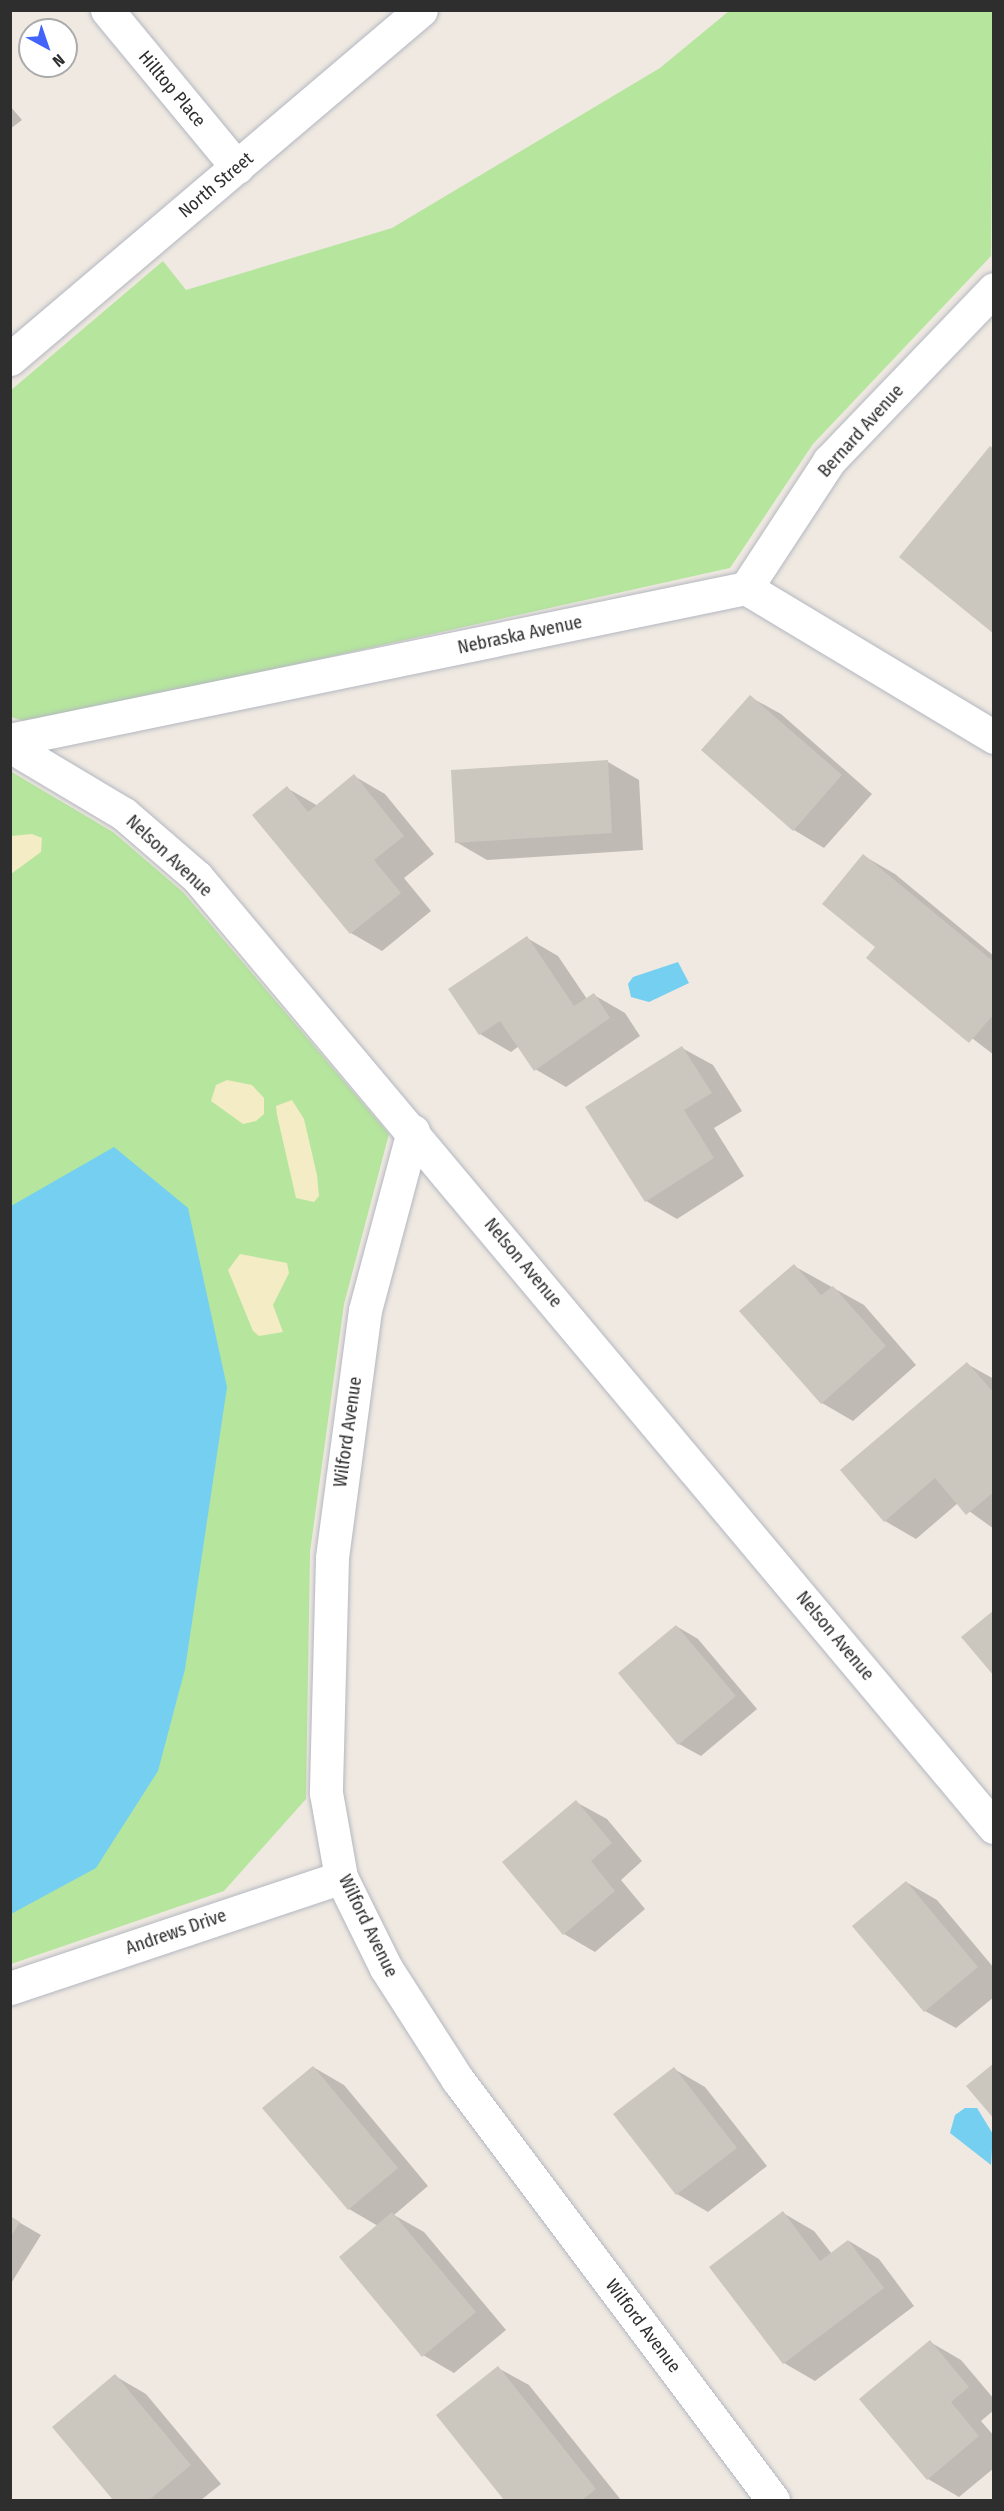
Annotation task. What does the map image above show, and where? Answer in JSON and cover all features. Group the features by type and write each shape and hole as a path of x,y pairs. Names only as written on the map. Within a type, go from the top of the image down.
{"street":[{"name":"Hilltop Place","path":"107,10 237,167"},
{"name":"North Street","path":"10,359 421,10"},
{"name":"Bernard Avenue","path":"746,588 829,460 993,289"},
{"path":"746,588 993,737"},
{"name":"Nebraska Avenue","path":"10,741 746,588"},
{"name":"Nelson Avenue","path":"10,747 124,814 197,877 413,1131 993,1827"},
{"name":"Wilford Avenue","path":"413,1131 365,1310 332,1558 326,1793 341,1877 386,1968 458,2080 774,2500"},
{"name":"Andrews Drive","path":"10,1988 341,1877"}],"green space":[{"path":"729,11 993,11 991,256 813,444 730,568 30,723 11,717 10,391 163,261 186,290 392,228 660,68"},
{"path":"10,771 113,832 183,892 389,1134 344,1304 310,1552 306,1799 224,1891 11,1964"}],"sand":[{"path":"32,834 42,838 41,852 11,874 11,836"},
{"path":"227,1080 252,1085 264,1098 264,1114 256,1121 243,1124 211,1101 216,1085"},
{"path":"292,1100 304,1119 317,1175 319,1196 314,1202 296,1198 277,1115 276,1106"},
{"path":"240,1254 287,1263 289,1273 273,1305 283,1332 259,1336 253,1331 228,1270"}],"water":[{"path":"678,962 689,983 649,1002 631,997 628,984 633,977"},
{"path":"114,1147 188,1208 227,1387 185,1669 158,1771 96,1868 11,1914 11,1206"},
{"path":"965,2108 977,2108 993,2134 991,2165 950,2133 955,2115"}],"building":[{"path":"990,446 994,449 994,634 899,557"},
{"path":"750,695 842,775 793,831 701,750"},
{"path":"608,760 612,833 455,843 451,770"},
{"path":"354,774 404,836 374,860 401,893 350,934 252,815 287,786 308,812"},
{"path":"863,854 994,962 994,1014 969,1043 866,958 875,947 822,904"},
{"path":"527,936 574,1006 594,993 610,1018 534,1071 500,1021 479,1035 448,989"},
{"path":"682,1046 712,1093 684,1110 714,1158 645,1202 585,1107"},
{"path":"794,1264 821,1295 833,1286 886,1346 821,1404 739,1311"},
{"path":"967,1362 994,1393 994,1492 966,1515 935,1478 884,1522 840,1470"},
{"path":"994,1610 994,1676 961,1637"},
{"path":"676,1625 736,1696 678,1745 618,1673"},
{"path":"576,1800 612,1843 591,1861 615,1891 563,1935 502,1862"},
{"path":"906,1881 978,1967 924,2012 852,1926"},
{"path":"994,2063 994,2119 966,2086"},
{"path":"313,2066 398,2168 348,2210 262,2108"},
{"path":"674,2067 737,2148 676,2195 613,2114"},
{"path":"783,2211 820,2261 848,2240 884,2288 783,2364 709,2267"},
{"path":"392,2212 476,2312 422,2357 339,2257"},
{"path":"10,2216 20,2222 10,2238"},
{"path":"930,2340 969,2387 951,2402 979,2436 927,2480 859,2399"},
{"path":"498,2366 596,2489 582,2500 504,2500 436,2415"},
{"path":"115,2374 191,2465 149,2500 113,2500 52,2427"}]}
